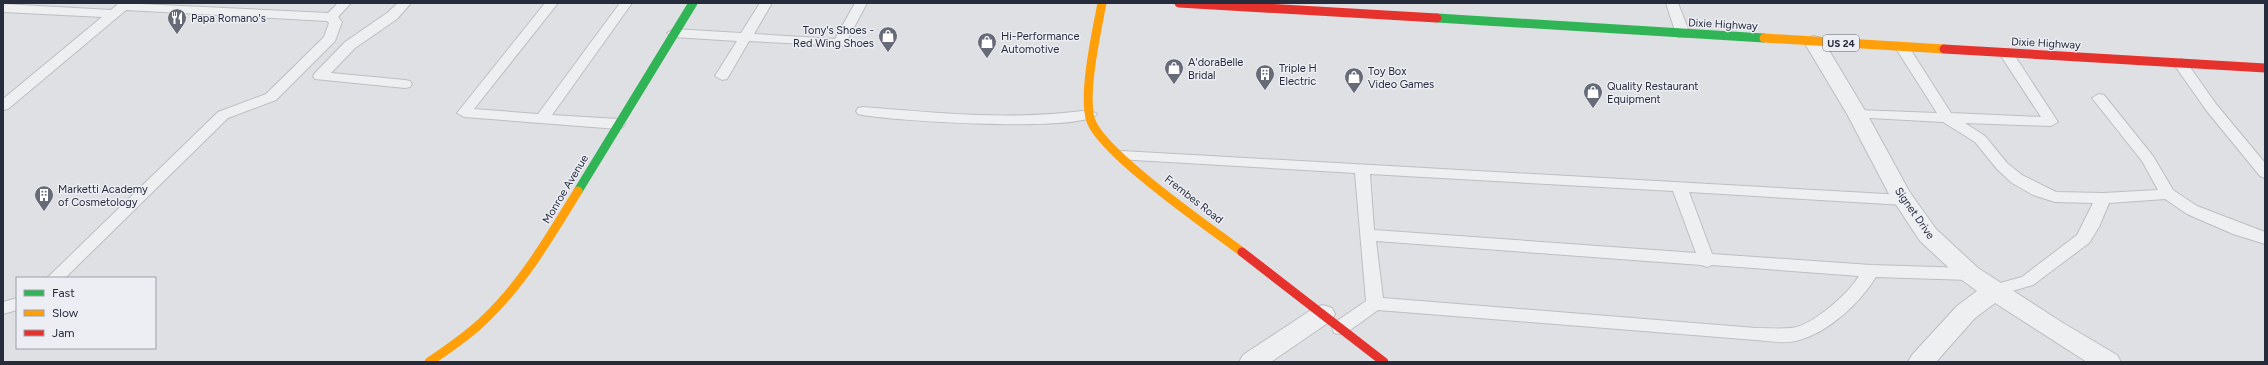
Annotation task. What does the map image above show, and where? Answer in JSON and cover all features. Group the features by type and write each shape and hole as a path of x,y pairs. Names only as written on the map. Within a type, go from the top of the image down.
{"main road":[{"name":"Monroe Avenue","path":"429,362 465,338 493,311 542,250 693,3"},
{"name":"Frembes Road","path":"1102,3 1088,96 1091,122 1109,145 1150,180 1384,362"},
{"name":"Dixie Highway","path":"1179,3 2265,68"}],"street":[{"name":"Signet Drive","path":"1814,42 1857,114 1904,200 1928,235 1970,274 2054,330 2108,362"},
{"path":"1921,362 1966,312 1995,290"},
{"path":"1252,362 1332,321"}],"lane":[{"path":"331,17 345,3"},
{"path":"404,3 392,16 350,45 320,76 405,84"},
{"path":"552,3 464,113 618,124"},
{"path":"542,119 626,3"},
{"path":"722,76 766,3"},
{"path":"674,33 839,43 861,3"},
{"path":"1672,3 1683,34"},
{"path":"3,8 122,8 331,17 336,22 330,38 271,97 223,116 56,277"},
{"path":"3,106 122,8"},
{"path":"1902,47 1947,118 1980,139 2002,166 2038,191 2055,197 2103,198 2152,196 2167,193"},
{"path":"1857,114 2051,122 2006,53"},
{"path":"2180,63 2211,107 2265,173"},
{"path":"2099,98 2148,159 2167,193 2192,210 2239,230 2265,238"},
{"path":"863,111 989,121 1055,119 1090,114"},
{"path":"1122,156 1679,186 1904,200"},
{"path":"1362,169 1367,235 1375,304"},
{"path":"1679,186 1707,260"},
{"path":"1995,290 2027,280 2083,239 2091,227 2103,198"},
{"path":"1367,235 1871,271 1970,274"},
{"path":"1332,321 1375,304 1756,334 1794,335 1816,325 1842,306 1861,287 1871,271"},
{"path":"3,308 16,304"}],"traffic: fast":[{"path":"578,191 693,3"},
{"path":"1437,18 1764,38"}],"traffic: slow":[{"path":"1102,3 1090,81 1089,111 1091,121 1099,134 1135,169 1242,252"},
{"path":"1764,38 1944,49"},
{"path":"429,362 471,332 493,311 528,268 578,191"}],"traffic: jam":[{"path":"1179,3 1437,18"},
{"path":"1944,49 2265,68"},
{"path":"1242,252 1384,362"}],"place":[{"name":"Papa Romano's","path":"177,35"},
{"name":"Tony's Shoes - Red Wing Shoes","path":"888,53"},
{"name":"Hi-Performance Automotive","path":"987,59"},
{"name":"A'doraBelle Bridal","path":"1174,85"},
{"name":"Triple H Electric","path":"1265,91"},
{"name":"Toy Box Video Games","path":"1354,94"},
{"name":"Quality Restaurant Equipment","path":"1593,109"},
{"name":"Marketti Academy of Cosmetology","path":"44,212"}]}
